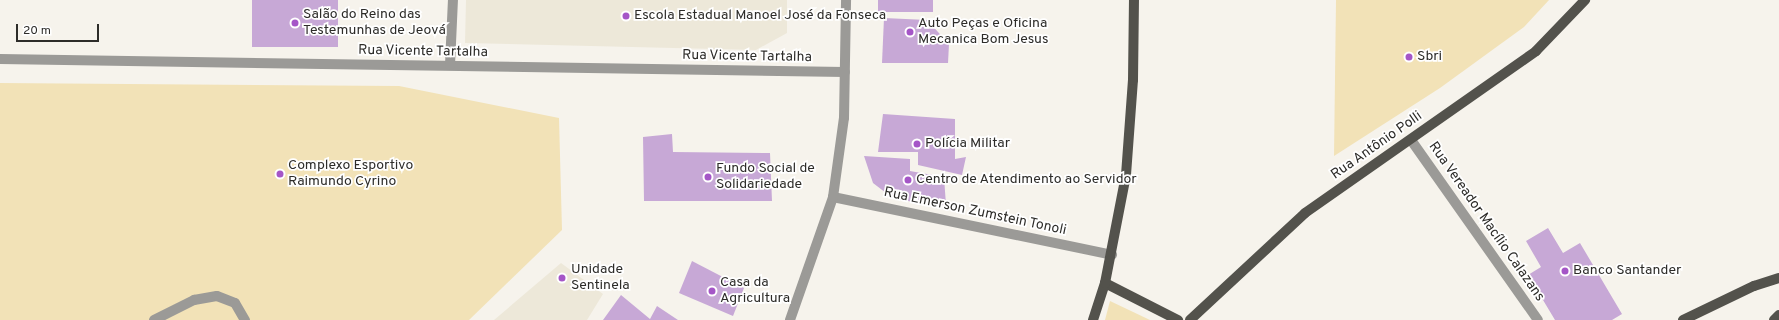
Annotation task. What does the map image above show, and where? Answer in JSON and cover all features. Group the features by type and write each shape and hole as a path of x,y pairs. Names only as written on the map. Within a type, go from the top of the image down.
{"main road":[{"path":"1093,320 1112,255 1126,167 1134,80 1134,0"},
{"name":"Rua Antônio Polli","path":"1190,320 1305,213 1411,140 1536,50 1585,0"},
{"path":"1683,320 1754,286 1779,278"},
{"path":"1105,283 1178,320"},
{"path":"1774,320 1779,315"}],"street":[{"path":"450,66 453,0"},
{"path":"790,320 833,197 844,118 846,0"},
{"name":"Rua Vicente Tartalha","path":"0,59 845,72"},
{"name":"Rua Vereador Macílio Calazans","path":"1411,140 1538,320"},
{"name":"Rua Emerson Zumstein Tonoli","path":"833,197 1112,255"},
{"path":"154,320 194,300 217,296 235,303 245,320"}],"shaded area":[{"name":"Escola Estadual Manoel José da Fonseca","path":"466,0 787,0 787,33 756,50 465,43"},
{"name":"Sbri","path":"1336,0 1549,0 1524,27 1440,88 1334,156"},
{"name":"Complexo Esportivo Raimundo Cyrino","path":"0,83 399,86 559,118 562,230 469,320 0,320"},
{"name":"Unidade Sentinela","path":"561,263 603,294 587,320 494,320"},
{"path":"1110,301 1150,320 1105,320"}],"building":[{"name":"Salão do Reino das Testemunhas de Jeová","path":"252,0 338,0 338,47 252,47"},
{"path":"878,0 933,0 933,12 878,12"},
{"name":"Auto Peças e Oficina Mecanica Bom Jesus","path":"884,18 927,20 949,44 948,63 882,63"},
{"name":"Polícia Militar","path":"883,114 955,119 955,159 966,157 962,175 918,165 918,152 878,152"},
{"name":"Fundo Social de Solidariedade","path":"672,134 673,152 770,153 772,201 644,201 643,137"},
{"name":"Centro de Atendimento ao Servidor","path":"864,156 910,159 910,171 944,177 946,205 912,202 890,196 873,183"},
{"name":"Banco Santander","path":"1548,228 1563,253 1580,243 1622,314 1612,320 1555,320 1528,275 1541,267 1526,241"},
{"name":"Casa da Agricultura","path":"692,261 744,288 733,316 679,293"},
{"path":"621,295 650,319 657,306 678,320 603,320"}],"place":[{"name":"Escola Estadual Manoel José da Fonseca","path":"626,16"},
{"name":"Salão do Reino das Testemunhas de Jeová","path":"295,23"},
{"name":"Auto Peças e Oficina Mecanica Bom Jesus","path":"910,32"},
{"name":"Sbri","path":"1409,57"},
{"name":"Polícia Militar","path":"917,144"},
{"name":"Complexo Esportivo Raimundo Cyrino","path":"280,174"},
{"name":"Fundo Social de Solidariedade","path":"708,177"},
{"name":"Centro de Atendimento ao Servidor","path":"908,180"},
{"name":"Banco Santander","path":"1565,271"},
{"name":"Unidade Sentinela","path":"562,278"},
{"name":"Casa da Agricultura","path":"712,291"}]}
